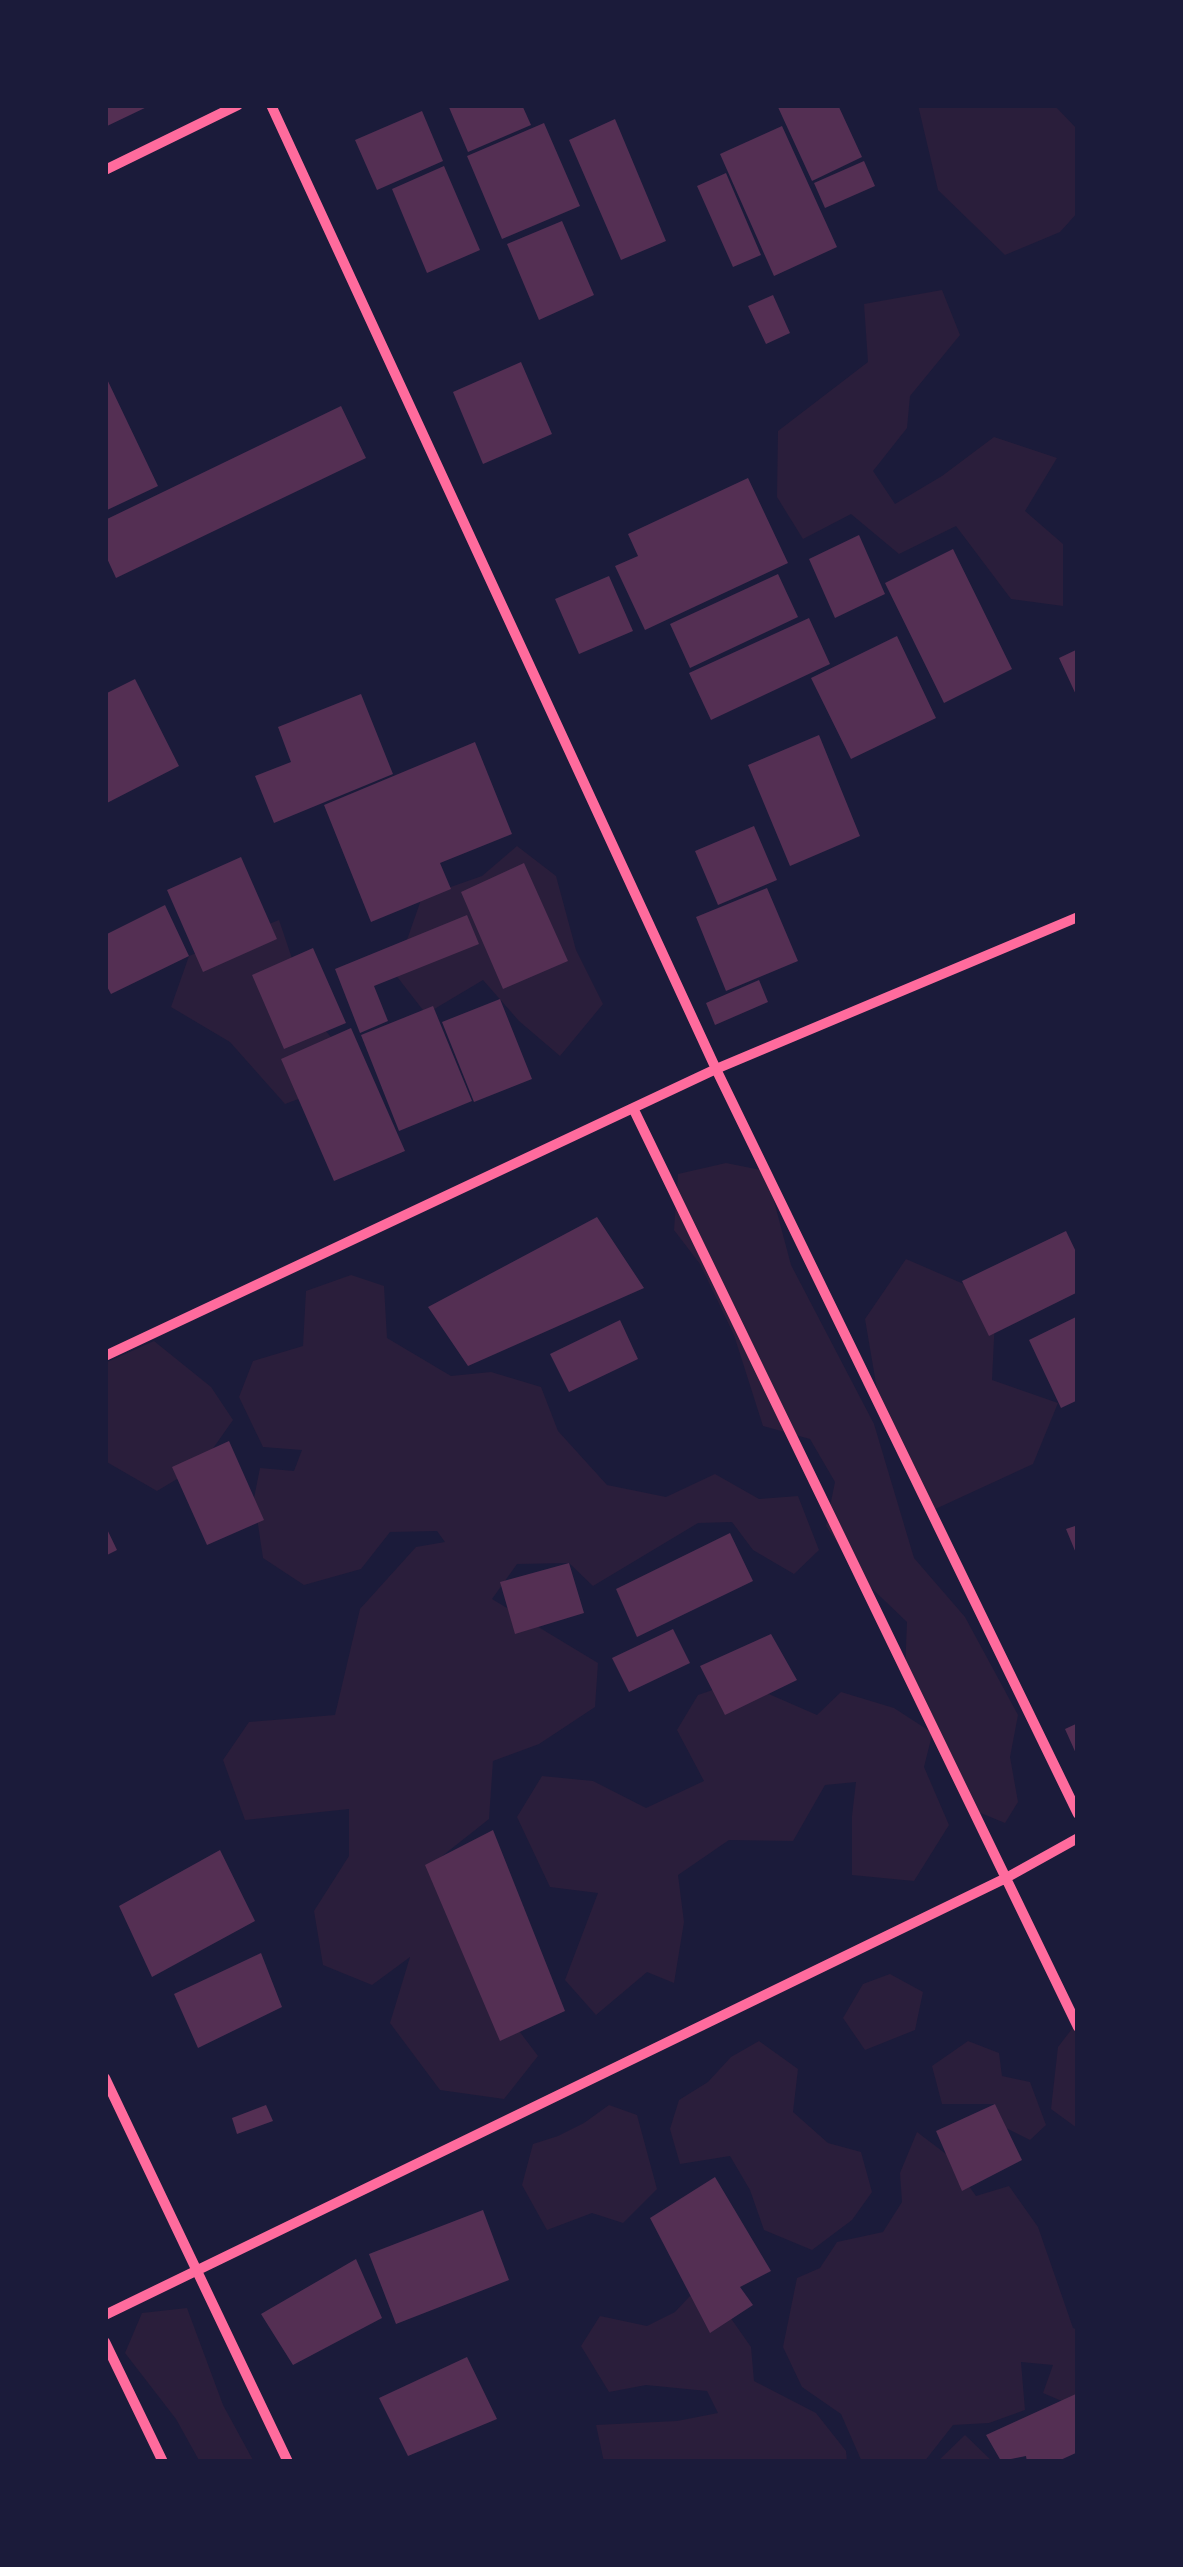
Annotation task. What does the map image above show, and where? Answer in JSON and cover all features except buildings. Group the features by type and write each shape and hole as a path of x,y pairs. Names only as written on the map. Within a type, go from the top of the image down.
{"street":[{"path":"105,170 238,105"},
{"path":"271,105 716,1069 1078,1814"},
{"path":"105,1356 716,1069 1078,916"},
{"path":"633,1108 1078,2027"},
{"path":"105,2315 1006,1878 1078,1838"},
{"path":"105,2078 288,2462"},
{"path":"105,2342 163,2462"}],"shaded area":[{"path":"918,105 1054,105 1078,130 1078,212 1060,232 1005,255 938,190"},
{"path":"942,290 960,335 910,396 907,428 873,471 895,504 942,476 994,437 1057,458 1025,511 1063,544 1063,606 1011,599 956,526 899,554 851,514 803,539 777,497 778,431 868,362 864,304"},
{"path":"517,846 556,876 576,950 603,1004 560,1056 519,1021 483,980 426,1014 395,974 422,897 482,876"},
{"path":"279,920 310,1012 345,1054 317,1092 285,1104 230,1042 171,1007 189,956"},
{"path":"726,1163 766,1171 791,1265 874,1424 914,1558 965,1617 1018,1715 1010,1757 1018,1802 1005,1823 966,1807 932,1735 924,1767 949,1825 914,1881 852,1875 856,1782 825,1785 793,1841 729,1840 678,1875 684,1922 674,1983 647,1972 596,2015 565,1980 598,1893 550,1887 517,1817 542,1776 593,1781 646,1808 704,1781 677,1730 698,1695 739,1681 817,1715 841,1692 894,1708 931,1732 905,1672 907,1622 861,1578 826,1526 835,1482 810,1439 763,1426 734,1335 700,1264 674,1230 678,1174"},
{"path":"906,1259 996,1298 992,1380 1058,1403 1033,1464 931,1511 880,1407 865,1319"},
{"path":"351,1275 384,1286 387,1338 451,1376 491,1372 541,1387 558,1431 607,1485 666,1497 715,1474 759,1499 798,1496 819,1550 794,1574 753,1550 732,1522 698,1523 593,1586 569,1563 517,1564 492,1599 598,1663 595,1707 539,1744 493,1761 489,1819 441,1857 486,1987 538,2056 504,2099 440,2090 390,2023 410,1957 372,1985 323,1965 314,1911 349,1856 349,1809 245,1820 223,1760 249,1722 335,1715 360,1609 416,1547 445,1542 437,1531 390,1532 361,1569 304,1585 263,1558 254,1498 260,1468 294,1471 302,1450 263,1447 239,1397 253,1361 303,1346 306,1291"},
{"path":"154,1341 211,1387 233,1420 202,1464 157,1491 105,1461 105,1363"},
{"path":"890,1974 923,1992 915,2030 865,2050 843,2018 863,1984"},
{"path":"1078,2021 1077,2128 1051,2109 1058,2047"},
{"path":"759,2041 798,2069 793,2112 828,2143 861,2152 872,2192 852,2220 812,2250 764,2230 750,2190 730,2156 680,2164 670,2129 679,2100 708,2082 731,2057"},
{"path":"968,2041 999,2053 1002,2076 1030,2082 1046,2125 1030,2140 1006,2128 995,2104 942,2104 932,2066"},
{"path":"609,2105 637,2115 657,2189 623,2223 592,2213 547,2230 522,2185 533,2144 584,2123"},
{"path":"917,2132 946,2154 976,2196 1009,2186 1038,2227 1073,2328 1078,2330 1078,2408 1043,2393 1053,2365 1021,2362 1025,2410 989,2423 953,2425 924,2462 862,2462 841,2414 802,2387 783,2347 797,2278 820,2268 837,2242 883,2232 902,2202 900,2173"},
{"path":"690,2296 723,2307 751,2347 754,2381 816,2413 846,2451 847,2462 604,2462 596,2425 677,2421 718,2413 707,2391 646,2385 609,2392 581,2346 600,2316 647,2326 675,2312"},
{"path":"187,2308 223,2405 254,2462 200,2462 176,2419 125,2353 142,2313"},
{"path":"965,2435 993,2462 937,2462"}]}
